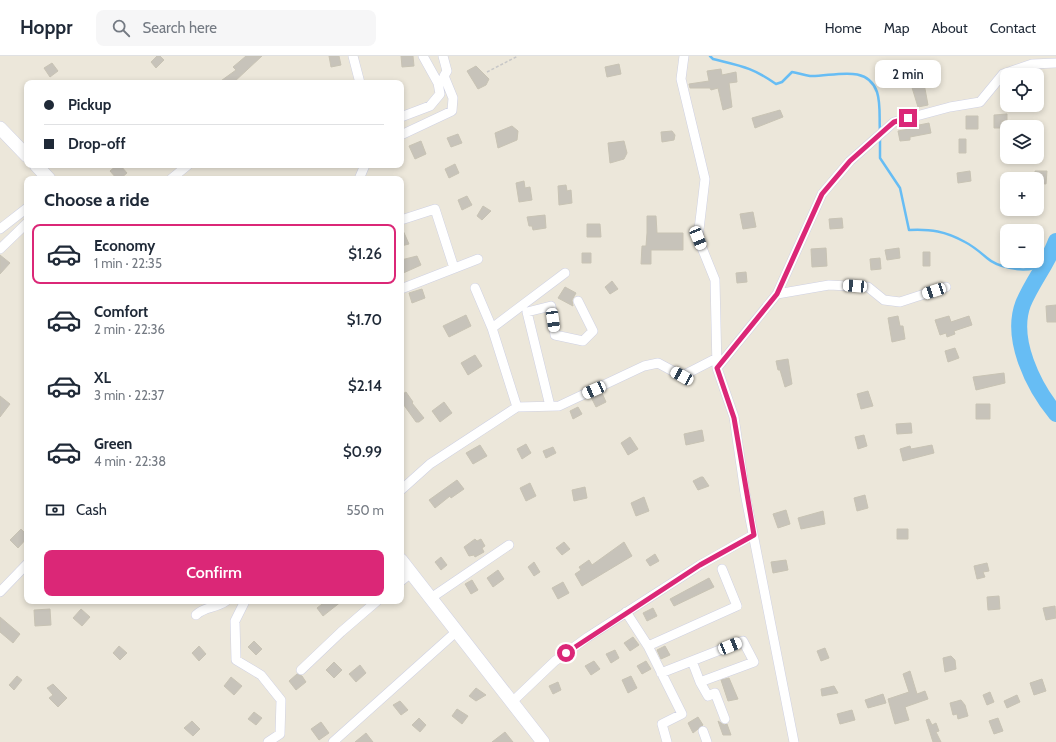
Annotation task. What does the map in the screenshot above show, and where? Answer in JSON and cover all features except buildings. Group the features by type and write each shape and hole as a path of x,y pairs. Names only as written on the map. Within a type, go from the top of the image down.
{"main road":[{"path":"0,128 24,153"},
{"path":"39,168 46,176"},
{"path":"406,577 431,598 543,742"}],"street":[{"path":"353,56 359,80"},
{"path":"404,116 430,106 440,94 438,83 423,56"},
{"path":"404,134 452,111 453,98 444,76 447,70 442,56"},
{"path":"684,56 681,79 705,178 698,238 715,280 717,368 734,418 754,535 794,742"},
{"path":"717,368 777,294 822,194 850,161 894,122 950,107 980,102 1003,74 1032,64 1056,63"},
{"path":"175,176 184,168"},
{"path":"404,219 435,209 454,268"},
{"path":"0,229 24,210"},
{"path":"0,249 24,226"},
{"path":"404,288 478,259"},
{"path":"492,328 565,273"},
{"path":"777,294 830,285 868,287 884,300 900,302 946,287"},
{"path":"476,288 492,328 517,408"},
{"path":"550,406 527,312 551,306 555,335 583,341 593,331 578,301"},
{"path":"404,487 430,464 517,408 559,406 644,366 658,363 682,376 717,358"},
{"path":"512,702 555,661 626,612 700,565 754,535"},
{"path":"431,598 509,544"},
{"path":"1,589 24,567"},
{"path":"648,646 737,606 722,570"},
{"path":"196,615 202,609 217,607 222,604"},
{"path":"244,604 235,621 236,660 261,675 281,700 280,734 268,742"},
{"path":"302,670 341,632 374,604"},
{"path":"626,612 648,646 682,714 662,724 667,742"},
{"path":"333,742 456,631"},
{"path":"661,673 743,640 754,662 700,682"},
{"path":"692,661 700,682 708,696 715,693 725,719"},
{"path":"703,731 707,742"}],"path":[{"path":"487,72 518,56"}],"waterway":[{"path":"710,56 713,59 753,70 776,84 782,82 792,72 810,76 857,74 865,77 872,83 877,92 880,132"},
{"path":"880,139 880,158 900,188 909,230 931,230 944,233 958,238 997,264 1016,269 1034,268 1041,272"},
{"path":"1056,241 1049,257 1023,304 1019,332 1026,362 1032,376 1047,403 1056,414"}],"route":[{"path":"566,653 588,637 700,565 754,535 745,493 734,418 717,368 777,294 822,194 850,161 887,128 894,122 908,118"}]}
